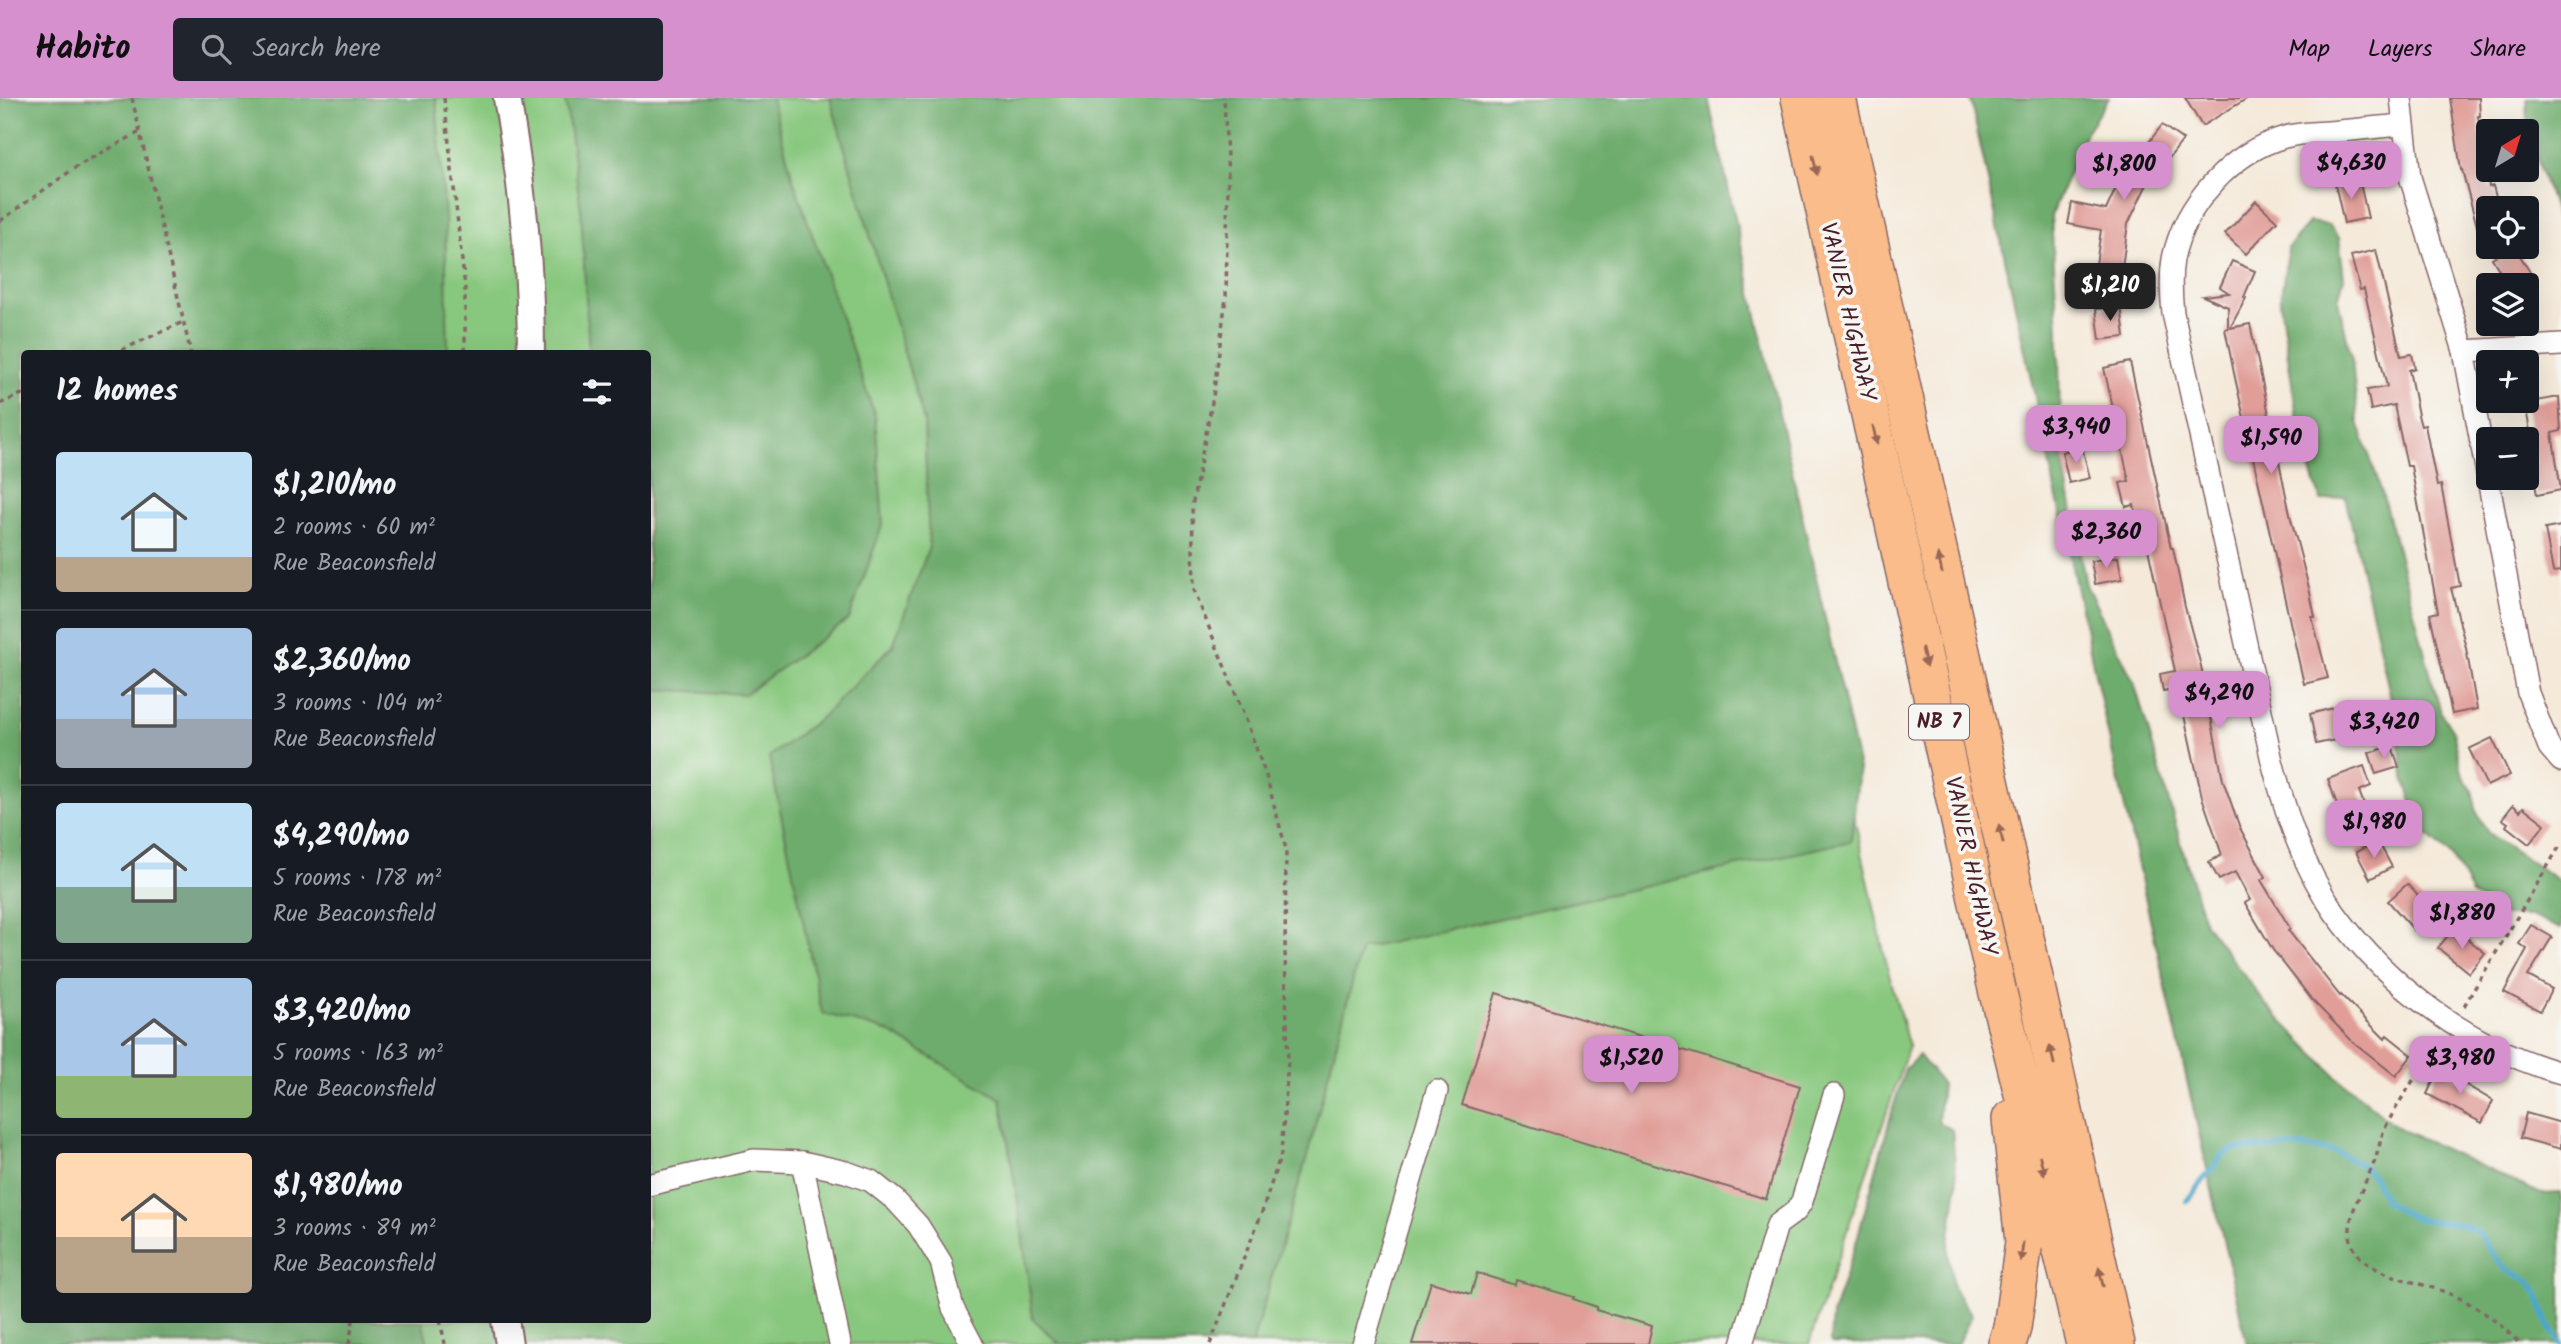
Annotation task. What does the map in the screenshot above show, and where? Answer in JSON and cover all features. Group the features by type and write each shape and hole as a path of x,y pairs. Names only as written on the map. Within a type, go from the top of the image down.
{"highway":[{"name":"VANIER HIGHWAY","path":"1800,98 1997,989 2085,1344"},
{"name":"VANIER HIGHWAY","path":"1837,98 2116,1344"},
{"path":"1997,989 2024,1242 2012,1328 2007,1344"}],"street":[{"path":"507,98 525,223 531,350"},
{"path":"2402,98 2410,177 2464,351 2528,694 2549,747 2561,761"},
{"path":"2403,125 2287,136 2264,144 2244,156 2218,179 2195,208 2177,245 2170,287 2173,313 2284,806 2293,832 2319,886 2342,921 2368,952 2453,1025 2500,1050 2561,1073"},
{"path":"2464,351 2561,345"},
{"path":"1363,1344 1437,1091"},
{"path":"1742,1344 1777,1225 1796,1211 1801,1201 1834,1095"},
{"path":"651,1184 754,1160 802,1163 846,1171 871,1181 903,1208 918,1225 941,1262 953,1308 972,1344"},
{"path":"802,1163 840,1344"},
{"path":"506,1323 509,1344"}],"path":[{"path":"132,98 190,350"},
{"path":"444,98 465,288 465,350"},
{"path":"1210,1344 1261,1215 1281,1154 1288,1062 1286,849 1267,779 1248,725 1194,590 1192,506 1213,397 1226,298 1228,177 1224,98"},
{"path":"0,221 79,165 140,131"},
{"path":"122,350 185,321"},
{"path":"0,404 21,394"},
{"path":"2520,1344 2504,1327 2460,1298 2395,1277 2366,1261 2353,1244 2350,1233 2353,1209 2373,1165 2385,1126 2453,1025 2561,844"},
{"path":"349,1344 352,1323"},
{"path":"441,1323 445,1344"}],"green space":[{"path":"0,98 1696,98 1888,971 1909,1046 1809,1344 0,1344"},
{"path":"0,98 436,98 445,218 448,350 21,350 21,1323 423,1323 428,1344 0,1344"},
{"path":"565,98 771,98 793,179 875,416 883,523 849,619 745,694 651,689 651,350 589,350 581,210"},
{"path":"830,98 1708,98 1859,769 1851,841 1361,949 1306,1160 1252,1344 1060,1344 1033,1319 1001,1099 887,1031 822,1013 769,757 823,716 893,645 929,547 924,421"},
{"path":"1970,98 2109,98 2086,132 2051,216 2059,346 2060,448 2086,585 2134,682 2204,922 2267,1006 2336,1076 2396,1127 2541,1194 2561,1193 2561,1344 2247,1344 2111,747"},
{"path":"2527,98 2561,98 2561,232 2539,165 2539,119 2528,119"},
{"path":"2309,222 2329,225 2339,238 2344,278 2338,300 2352,360 2358,422 2382,493 2441,713 2453,731 2463,777 2472,790 2477,813 2488,833 2561,882 2561,929 2531,916 2507,916 2472,894 2451,856 2424,832 2405,782 2396,721 2345,496 2321,501 2300,437 2280,303 2288,248"},
{"path":"1919,1055 1942,1084 1938,1121 1952,1130 1957,1185 1948,1250 1953,1288 1972,1315 1957,1344 1832,1344 1832,1315 1856,1243 1893,1108 1905,1069"}],"building":[{"path":"2185,98 2248,98 2202,126"},
{"path":"2450,98 2479,98 2480,116 2476,119 2476,182 2488,182 2489,187 2493,186 2496,196 2476,196 2476,223 2461,170"},
{"path":"2162,125 2183,140 2163,166 2158,161 2128,224 2121,275 2095,271 2101,230 2068,224 2072,203 2106,210 2125,161 2132,164"},
{"path":"2359,179 2368,218 2344,223 2335,184"},
{"path":"2256,201 2277,221 2246,254 2225,234"},
{"path":"2376,250 2401,356 2412,354 2415,368 2409,370 2418,415 2421,426 2425,425 2437,486 2441,485 2460,586 2451,588 2477,709 2452,714 2430,614 2438,612 2411,466 2407,466 2394,405 2371,410 2367,390 2387,387 2364,289 2360,290 2351,256"},
{"path":"2493,259 2522,259 2530,273 2501,273"},
{"path":"2232,261 2255,271 2244,297 2246,298 2230,328 2250,324 2291,519 2309,588 2315,617 2312,617 2328,678 2304,684 2225,329 2228,328 2228,307 2203,296 2229,293 2220,287"},
{"path":"2121,306 2125,337 2100,340 2096,309"},
{"path":"2130,362 2171,548 2201,666 2223,780 2240,828 2266,877 2261,880 2290,928 2288,930 2340,996 2385,1039 2387,1035 2412,1055 2396,1076 2351,1040 2313,1001 2273,950 2245,903 2250,900 2235,872 2219,880 2209,862 2222,855 2202,797 2178,688 2163,691 2160,674 2175,671 2144,531 2140,532 2134,505 2126,507 2120,483 2129,481 2104,368"},
{"path":"2559,397 2561,431 2552,433 2561,490 2537,495 2539,427 2529,427 2527,413 2539,413 2539,401"},
{"path":"2082,447 2090,478 2069,483 2062,452"},
{"path":"2561,526 2561,571 2553,572 2545,529"},
{"path":"2118,557 2122,579 2095,584 2091,561"},
{"path":"2333,708 2340,739 2316,744 2310,714"},
{"path":"2492,738 2510,775 2487,786 2469,749"},
{"path":"2392,746 2399,767 2376,774 2369,753"},
{"path":"2364,766 2371,786 2359,791 2365,807 2341,816 2328,779"},
{"path":"2513,805 2520,811 2523,807 2545,824 2529,844 2506,826 2508,823 2502,819"},
{"path":"2378,841 2392,867 2370,879 2356,852"},
{"path":"2407,884 2434,913 2414,930 2388,901"},
{"path":"2531,925 2552,937 2528,976 2552,989 2540,1011 2504,992 2527,949 2519,944"},
{"path":"2454,928 2485,953 2469,973 2438,948"},
{"path":"1496,993 1800,1086 1766,1199 1462,1105"},
{"path":"2439,1069 2493,1101 2482,1123 2427,1094"},
{"path":"2526,1113 2561,1123 2561,1149 2520,1138"},
{"path":"1477,1273 1515,1285 1516,1280 1574,1297 1573,1299 1597,1307 1596,1310 1652,1326 1648,1344 1412,1344 1431,1282 1471,1294"}],"waterway":[{"path":"2187,1201 2222,1156 2234,1149 2303,1147 2337,1152 2361,1165 2374,1177 2385,1201 2398,1210 2418,1219 2463,1225 2477,1232 2504,1268 2530,1281 2538,1294 2547,1322 2561,1344"}]}
